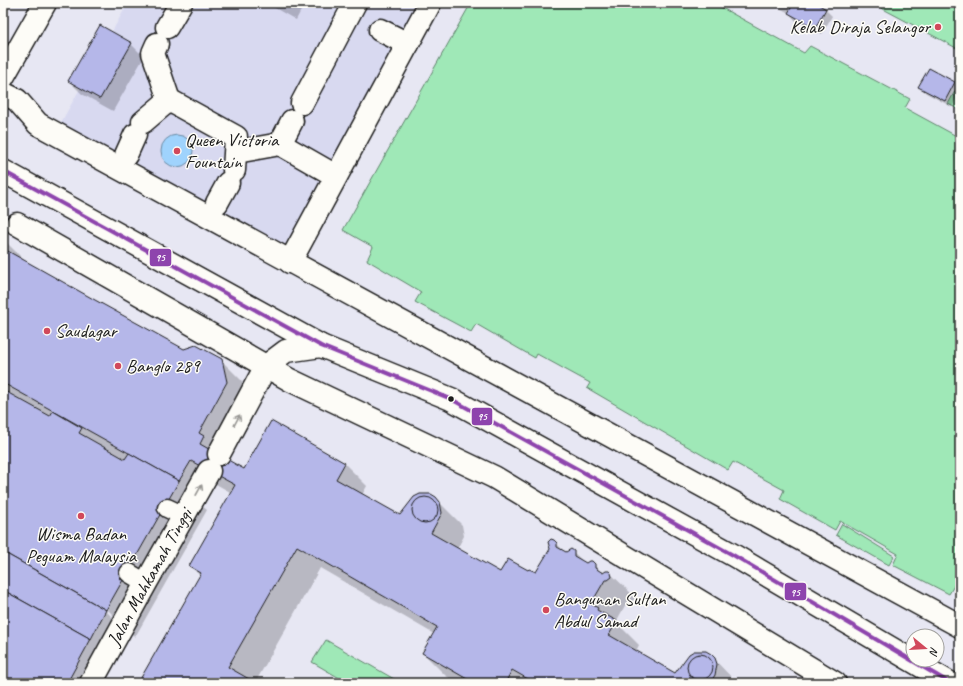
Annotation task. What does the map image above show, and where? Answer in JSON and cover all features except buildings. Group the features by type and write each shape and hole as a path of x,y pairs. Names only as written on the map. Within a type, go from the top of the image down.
{"street":[{"path":"3,77 45,3"},
{"path":"181,3 152,53 169,100 236,137 233,168 213,210"},
{"path":"290,262 430,3"},
{"path":"233,168 280,144 297,112 362,17 408,44"},
{"path":"3,93 17,100 38,124 122,162 213,210 290,262 960,626"},
{"path":"122,162 139,129 169,100"},
{"path":"280,144 336,176"},
{"path":"3,171 321,346 450,399 732,556 950,683"},
{"path":"17,224 290,380 494,477 835,683"},
{"name":"Jalan Mahkamah Tinggi","path":"91,683 137,578 176,512 214,463 266,366 286,351 321,346"}],"shaded area":[{"path":"128,3 422,3 280,254 54,135"}],"green space":[{"path":"471,3 713,3 804,53 810,46 910,99 905,108 960,138 960,580 958,579 949,594 893,565 898,554 840,521 835,530 780,499 784,490 733,462 728,470 587,388 590,383 537,354 535,358 476,324 471,332 415,302 421,292 367,260 373,247 343,230"},
{"name":"Kelab Diraja Selangor","path":"872,3 960,3 960,50"},
{"path":"959,84 960,85 960,110 948,104"},
{"path":"842,524 894,556 889,565 836,535"},
{"path":"326,640 401,683 348,683 312,662"}],"water":[{"name":"Queen Victoria Fountain","path":"174,135 180,135 189,139 193,151 189,163 180,167 174,167 165,163 161,154 161,148 165,139"}],"transit line":[{"name":"95","path":"3,171 321,346 451,399 733,555 950,683"}],"place":[{"name":"Kelab Diraja Selangor","path":"938,27"},
{"name":"Queen Victoria Fountain","path":"177,151"},
{"name":"Saudagar","path":"47,331"},
{"name":"Banglo 289","path":"118,366"},
{"name":"Wisma Badan Peguam Malaysia","path":"81,516"},
{"name":"Bangunan Sultan Abdul Samad","path":"546,610"}]}
